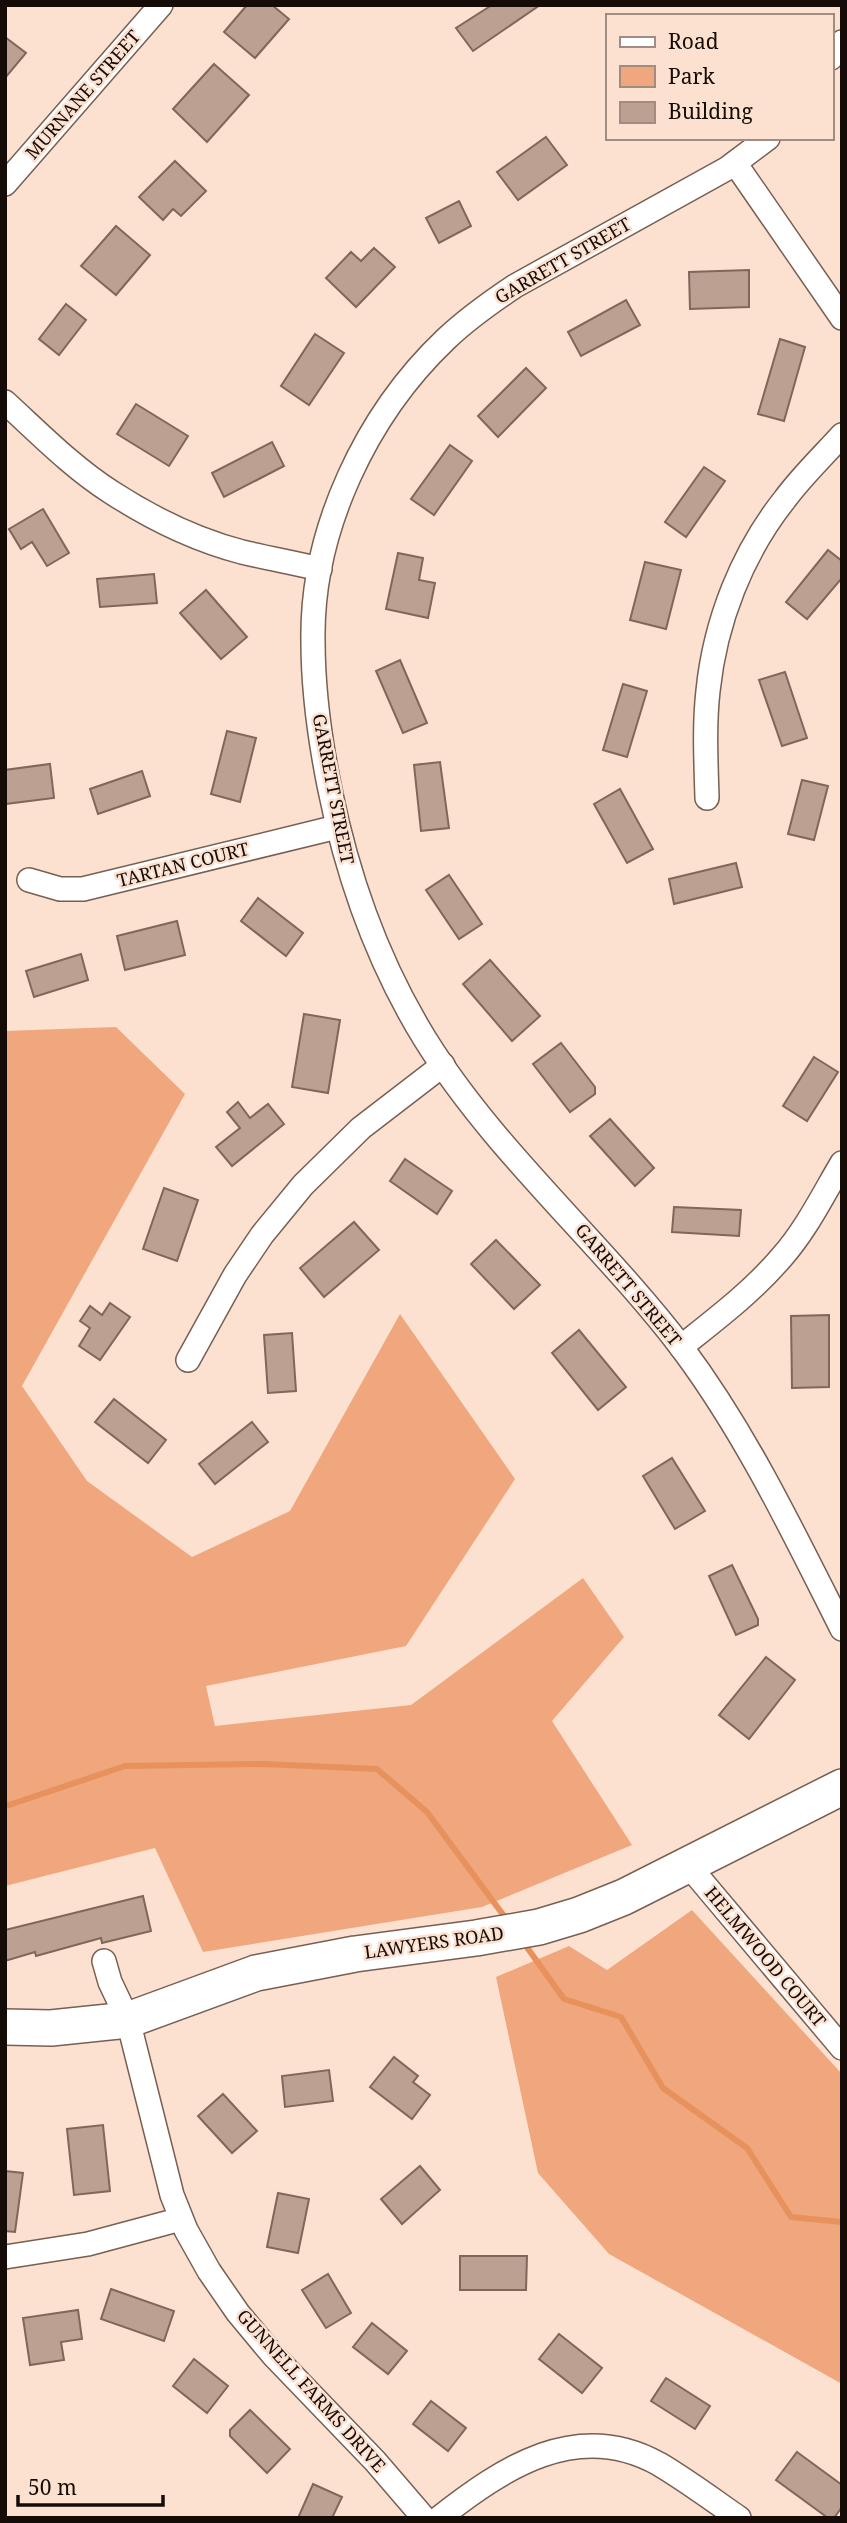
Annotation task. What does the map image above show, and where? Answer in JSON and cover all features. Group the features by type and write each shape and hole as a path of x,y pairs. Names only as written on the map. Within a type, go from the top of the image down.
{"main road":[{"name":"LAWYERS ROAD","path":"5,2027 51,2028 128,2020 256,1973 355,1954 476,1938 549,1924 624,1898 842,1787"}],"street":[{"name":"MURNANE STREET","path":"5,184 161,5"},
{"name":"GARRETT STREET","path":"765,140 735,163 515,286 447,338 416,370 368,440 332,524 320,569 314,610 315,679 325,766 337,827 354,890 394,985 443,1065 476,1110 681,1347 720,1401 754,1457 842,1629"},
{"path":"735,163 842,318"},
{"path":"5,402 77,467 110,491 157,519 197,537 241,551 320,569"},
{"path":"707,798 708,690 715,648 726,608 741,569 761,533 784,499 842,435"},
{"name":"TARTAN COURT","path":"29,880 60,889 83,889 337,827"},
{"path":"188,1360 235,1275 262,1235 303,1185 361,1128 443,1065"},
{"path":"681,1347 725,1312 782,1258 803,1230 842,1163"},
{"name":"HELMWOOD COURT","path":"688,1865 842,2048"},
{"name":"GUNNELL FARMS DRIVE","path":"103,1961 128,2020 167,2179 181,2219 209,2270 238,2313 273,2355 425,2518"},
{"path":"5,2257 88,2244 181,2219"},
{"path":"439,2518 522,2462 554,2450 581,2446 608,2447 634,2453 658,2463 739,2518"}],"green space":[{"path":"116,1027 185,1094 22,1386 87,1481 192,1557 290,1511 400,1314 515,1479 406,1646 206,1686 215,1726 411,1705 583,1578 624,1637 552,1721 632,1845 482,1907 203,1952 155,1848 5,1886 5,1031"},
{"path":"692,1910 842,2074 842,2384 609,2254 538,2173 496,1977 569,1946 607,1970"}],"building":[{"path":"247,5 272,5 289,19 255,58 224,32"},
{"path":"492,5 540,5 473,51 456,28"},
{"path":"5,37 26,53 5,78"},
{"path":"214,64 249,95 207,142 173,109"},
{"path":"546,137 567,165 518,200 497,172"},
{"path":"175,161 206,191 181,216 173,209 163,220 139,197"},
{"path":"459,201 471,226 439,243 426,218"},
{"path":"116,226 150,255 116,295 81,266"},
{"path":"374,248 395,267 356,307 326,278 351,252 361,261"},
{"path":"749,270 749,307 690,309 689,272"},
{"path":"626,300 640,325 581,356 568,332"},
{"path":"66,304 86,320 59,355 39,339"},
{"path":"315,334 344,353 309,405 281,386"},
{"path":"780,339 805,347 784,421 758,414"},
{"path":"526,368 546,388 498,437 478,416"},
{"path":"136,404 188,436 169,466 117,434"},
{"path":"272,442 284,466 224,497 212,473"},
{"path":"450,445 472,461 434,515 411,499"},
{"path":"704,467 725,481 686,537 665,522"},
{"path":"43,509 69,553 47,566 32,542 21,549 9,529"},
{"path":"828,550 842,561 842,578 807,619 786,602"},
{"path":"398,553 423,558 419,580 435,583 428,618 386,609"},
{"path":"645,562 681,570 666,629 630,620"},
{"path":"154,574 157,603 100,607 97,579"},
{"path":"206,590 247,637 221,659 180,613"},
{"path":"400,660 427,723 403,733 376,671"},
{"path":"785,672 807,738 782,746 759,680"},
{"path":"623,684 647,691 627,757 603,750"},
{"path":"227,731 256,738 240,802 211,794"},
{"path":"440,762 449,828 421,831 414,765"},
{"path":"50,764 54,798 5,804 5,770"},
{"path":"142,771 150,796 98,814 90,789"},
{"path":"802,780 828,786 814,840 788,834"},
{"path":"620,789 653,849 627,863 594,804"},
{"path":"736,863 742,887 674,904 669,879"},
{"path":"449,875 482,924 459,939 426,890"},
{"path":"258,898 303,933 286,956 241,921"},
{"path":"177,921 185,955 125,970 117,936"},
{"path":"81,954 88,980 34,997 26,971"},
{"path":"490,960 540,1016 512,1041 463,984"},
{"path":"304,1014 340,1020 328,1093 292,1087"},
{"path":"561,1043 595,1087 595,1094 570,1112 533,1064"},
{"path":"814,1057 838,1072 807,1121 783,1106"},
{"path":"238,1102 250,1118 268,1104 284,1124 232,1166 216,1147 240,1128 227,1112"},
{"path":"610,1119 654,1168 635,1186 590,1136"},
{"path":"405,1159 452,1191 437,1214 390,1181"},
{"path":"164,1188 198,1200 177,1261 143,1249"},
{"path":"674,1207 741,1210 739,1236 672,1232"},
{"path":"354,1222 379,1250 324,1297 300,1268"},
{"path":"496,1240 540,1285 514,1309 471,1264"},
{"path":"110,1303 130,1317 100,1360 79,1346 90,1328 80,1321 90,1306 102,1315"},
{"path":"829,1315 829,1387 792,1388 791,1316"},
{"path":"579,1330 626,1387 598,1410 552,1353"},
{"path":"292,1333 296,1391 268,1393 264,1335"},
{"path":"114,1399 166,1440 148,1463 95,1422"},
{"path":"252,1422 268,1442 215,1484 199,1464"},
{"path":"672,1458 705,1511 675,1529 643,1476"},
{"path":"732,1565 758,1619 758,1625 736,1635 709,1576"},
{"path":"766,1657 795,1680 749,1739 719,1715"},
{"path":"143,1896 151,1931 102,1943 101,1938 36,1956 35,1952 5,1961 5,1930"},
{"path":"394,2057 418,2076 413,2082 430,2095 412,2119 370,2087"},
{"path":"329,2070 333,2101 285,2107 282,2076"},
{"path":"223,2094 257,2131 232,2153 198,2116"},
{"path":"103,2125 110,2191 74,2195 67,2129"},
{"path":"420,2166 440,2190 402,2224 381,2199"},
{"path":"5,2171 23,2173 15,2232 5,2231"},
{"path":"278,2193 309,2199 298,2253 267,2247"},
{"path":"460,2256 527,2256 526,2290 460,2290"},
{"path":"328,2274 351,2313 326,2328 302,2290"},
{"path":"111,2289 174,2311 164,2341 101,2319"},
{"path":"78,2310 82,2339 61,2342 64,2360 30,2365 23,2318"},
{"path":"372,2323 407,2351 388,2374 353,2347"},
{"path":"559,2334 602,2368 582,2393 539,2359"},
{"path":"194,2359 228,2386 207,2413 173,2386"},
{"path":"666,2378 710,2406 695,2429 651,2401"},
{"path":"431,2401 466,2428 448,2451 413,2424"},
{"path":"250,2410 290,2449 267,2473 230,2436 230,2430"},
{"path":"797,2452 842,2485 842,2507 834,2518 828,2518 776,2480"},
{"path":"313,2484 342,2497 332,2518 298,2518"}],"waterway":[{"path":"5,1804 9,1805 125,1766 263,1764 377,1769 427,1812 504,1916"},
{"path":"526,1946 564,1999 621,2017 663,2088 747,2148 791,2217 842,2222"}]}
